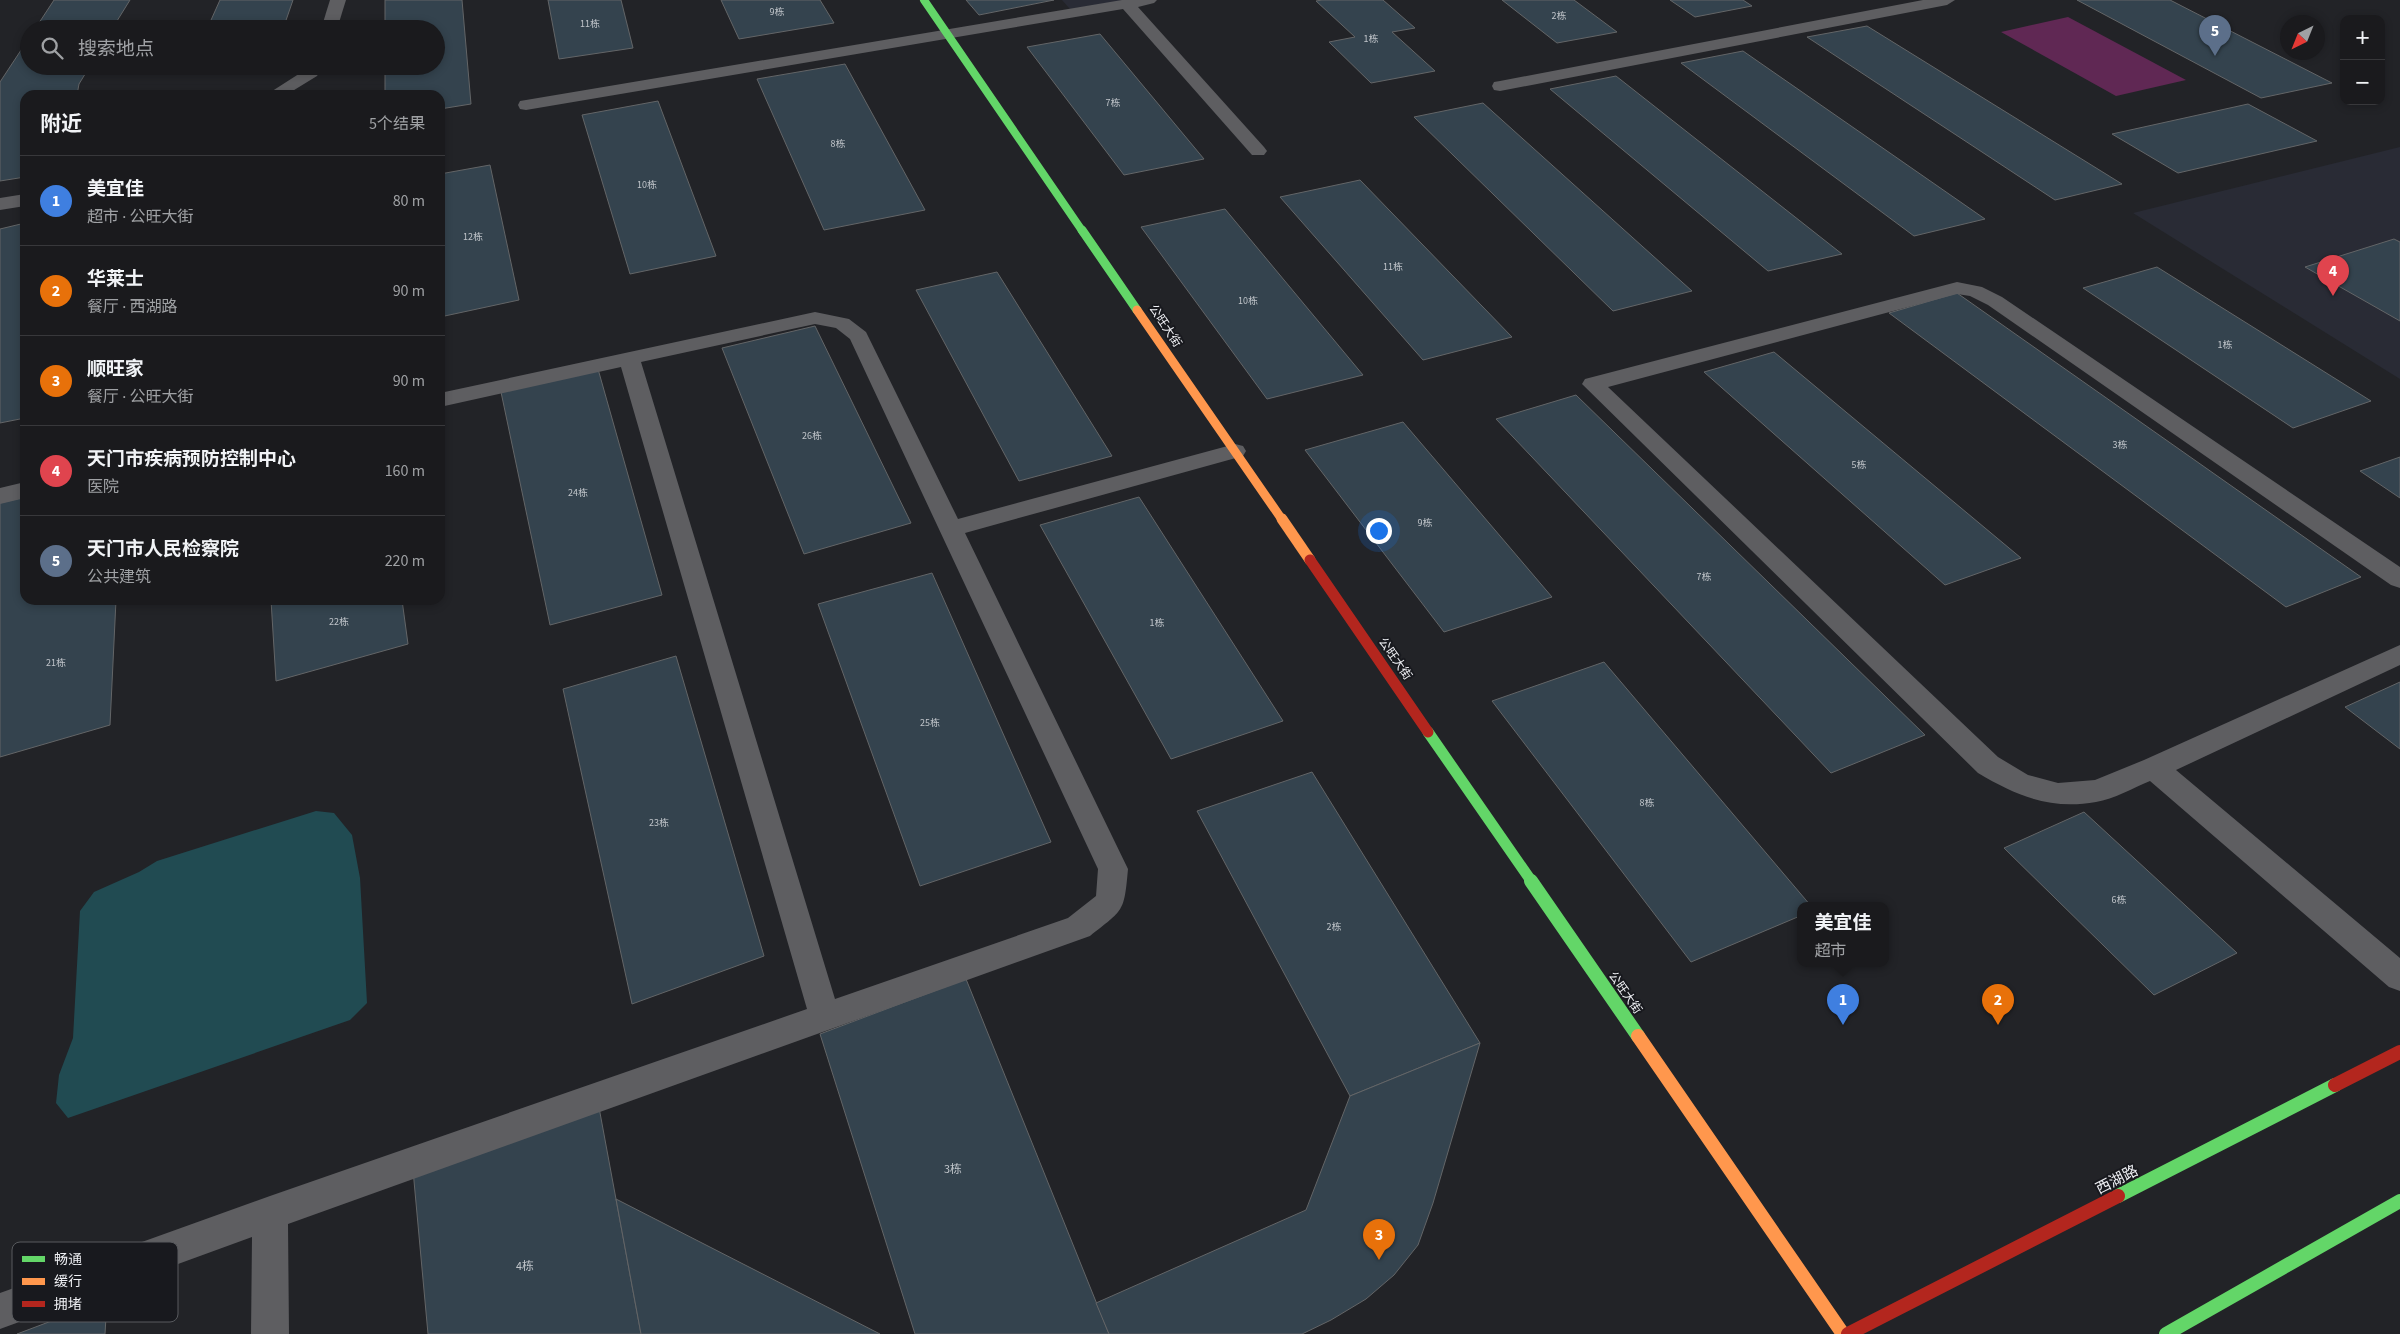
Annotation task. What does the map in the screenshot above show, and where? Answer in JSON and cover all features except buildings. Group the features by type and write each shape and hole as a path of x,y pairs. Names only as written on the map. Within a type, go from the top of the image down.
{"street":[{"name":"公旺大街","path":"924,0 948,32 1843,1334"},
{"name":"西湖路","path":"1848,1334 2400,1052"},
{"path":"2166,1334 2400,1201"}],"lane":[{"path":"332,20 338,0"},
{"path":"526,105 948,32 1149,0"},
{"path":"1500,86 1947,0"},
{"path":"1127,4 1258,151"},
{"path":"282,90 308,75"},
{"path":"0,204 20,201"},
{"path":"2400,579 2003,306 1975,291 1957,288 1593,384 1988,765 2020,784 2058,794 2097,791 2154,768 2400,654"},
{"path":"178,1246 1079,927 1110,902 1113,869 859,336 842,323 814,318 445,399"},
{"path":"629,359 825,1017"},
{"path":"951,529 1235,451"},
{"path":"0,496 20,491"},
{"path":"2154,768 2400,977"},
{"path":"270,1213 270,1334"},
{"path":"0,1311 12,1307"}],"shaded area":[{"path":"1062,0 1126,0 1070,9"},
{"path":"2068,17 2186,80 2116,96 2001,32"},
{"path":"2400,147 2400,379 2133,213"}],"water":[{"path":"316,811 334,813 352,835 360,878 367,1003 350,1020 68,1118 56,1103 59,1075 73,1038 80,911 94,892 139,872 157,861"}],"traffic: fast":[{"path":"924,0 1137,310"},
{"path":"1428,732 1638,1036"},
{"path":"2118,1196 2335,1085"},
{"path":"2166,1334 2400,1201"}],"traffic: slow":[{"path":"1137,310 1310,560"},
{"path":"1638,1036 1843,1334"}],"traffic: jam":[{"path":"1310,560 1428,732"},
{"path":"2335,1085 2400,1052"},
{"path":"1848,1334 2118,1196"}],"place":[{"name":"天门市人民检察院","path":"2215,56"},
{"name":"天门市疾病预防控制中心","path":"2333,296"},
{"name":"美宜佳","path":"1843,1025"},
{"name":"华莱士","path":"1998,1025"},
{"name":"顺旺家","path":"1379,1260"}]}
